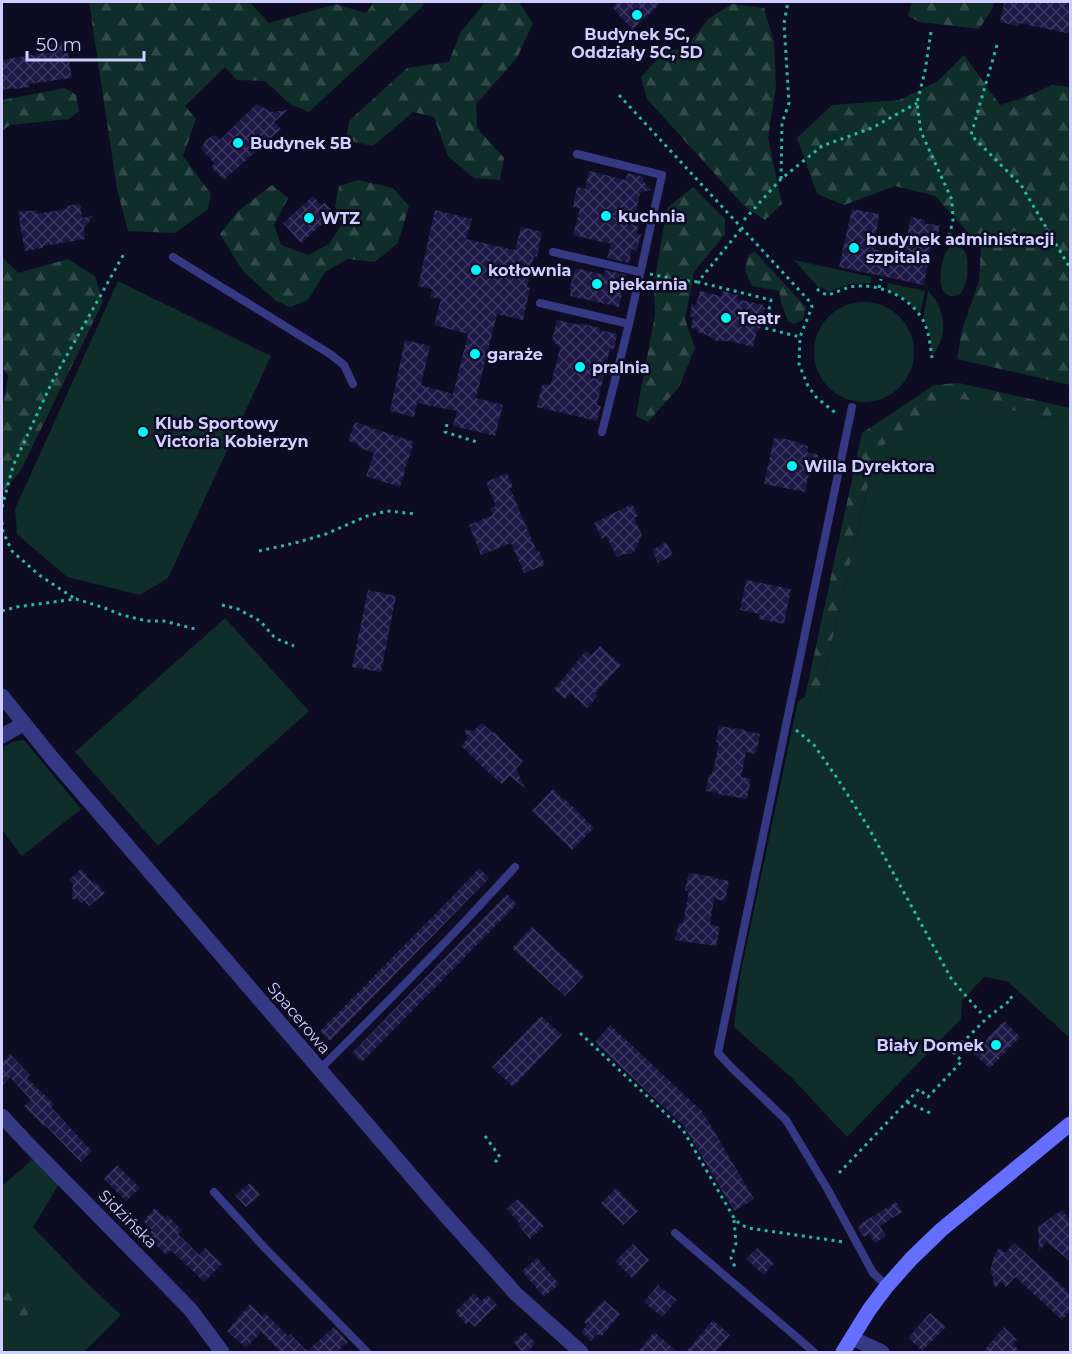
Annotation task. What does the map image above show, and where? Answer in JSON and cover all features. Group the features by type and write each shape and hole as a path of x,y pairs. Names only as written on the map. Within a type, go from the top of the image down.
{"street":[{"name":"Spacerowa","path":"2,696 23,724 439,1208 516,1293 580,1353"},
{"path":"2,736 23,724"},
{"name":"Sidzińska","path":"2,1116 190,1309 222,1353"},
{"path":"843,1353 869,1310 911,1259 941,1230 1071,1124"},
{"path":"852,1338 882,1353"}],"lane":[{"path":"578,154 662,175 602,432"},
{"path":"553,252 640,272"},
{"path":"173,257 330,354 344,365 353,384"},
{"path":"540,303 629,324"},
{"path":"852,407 718,1053 786,1120 823,1181 873,1273 887,1286"},
{"path":"319,1070 435,953 515,867"},
{"path":"214,1192 367,1353"},
{"path":"675,1233 814,1353"}],"path":[{"path":"781,179 782,123 789,103 783,23 788,2"},
{"path":"931,32 917,103 921,132 952,200 953,220 949,237"},
{"path":"998,45 971,135 1021,185 1071,268"},
{"path":"619,95 811,303 812,307 800,337 799,349 799,364 808,386"},
{"path":"744,220 781,179 822,146 872,128 917,103"},
{"path":"698,282 742,228"},
{"path":"2,507 13,466 53,380 125,252"},
{"path":"640,272 698,282 771,300 765,328 800,337"},
{"path":"879,288 881,279"},
{"path":"817,289 828,295 850,287 879,288 908,302 921,318 929,338 932,358"},
{"path":"447,424 445,432 480,443"},
{"path":"259,551 326,534 367,516 387,512 416,514"},
{"path":"2,522 3,532 12,550 39,575 76,599 102,606 122,615 147,621 164,621 195,629"},
{"path":"2,611 76,599"},
{"path":"222,605 238,609 260,621 275,638 294,646"},
{"path":"787,722 814,745 835,775 867,825 952,980 981,1013"},
{"path":"839,1173 919,1089 928,1097 962,1061 953,1052 987,1018 1012,999 1010,995"},
{"path":"580,1033 683,1130 734,1218 740,1224 846,1242"},
{"path":"907,1102 930,1113"},
{"path":"485,1136 500,1157 492,1165"},
{"path":"734,1218 736,1243 731,1258 745,1293"}],"green space":[{"path":"89,2 250,2 269,23 336,4 366,13 374,2 424,2 423,6 309,112 290,104 265,81 237,80 225,67 185,106 196,119 183,156 211,194 208,209 175,233 128,231 117,189"},
{"path":"485,2 519,2 533,23 517,58 476,104 477,128 504,158 500,180 474,178 448,156 434,117 413,112 373,146 346,140 349,121 407,68 449,62 460,33"},
{"path":"912,2 994,2 993,8 979,29 920,22 908,16"},
{"path":"732,4 764,8 774,42 776,87 768,138 782,204 765,220 745,207 647,99 641,77 666,50 685,49 708,19"},
{"path":"964,55 1000,105 1052,85 1070,87 1070,385 957,359 962,330 979,281 981,248 935,196 895,186 844,205 817,194 797,138 832,105 899,100 938,81"},
{"path":"65,88 76,95 79,111 69,119 10,125 2,131 2,100"},
{"path":"358,180 393,188 409,206 398,243 375,262 348,259 326,271 308,300 290,307 276,301 243,271 220,234 238,211 272,185 288,198 274,225 281,245 308,255 329,244 342,224 335,207 339,186"},
{"path":"693,187 725,219 725,234 694,272 685,319 695,348 679,387 648,422 636,416 655,315 654,284 667,208"},
{"path":"951,246 963,249 967,261 965,285 960,294 955,296 947,295 941,283 943,258"},
{"path":"755,252 806,307 803,320 794,324 788,321 779,291 752,286 745,270 748,255"},
{"path":"2,257 18,273 68,259 95,276 103,302 20,472 2,492 2,411 8,376 2,367"},
{"path":"794,260 872,277 871,283 850,284 828,292 822,287 819,288"},
{"name":"Klub Sportowy Victoria Kobierzyn","path":"118,281 271,356 168,578 140,595 67,577 17,534 15,509"},
{"path":"888,283 925,291 920,314 907,300 887,290"},
{"path":"928,291 939,306 943,323 941,340 932,355 930,335 923,318"},
{"path":"864,302 892,310 906,324 914,352 906,380 892,394 864,402 836,394 822,380 814,352 822,324 836,310"},
{"path":"959,383 1070,408 1070,423 962,399 914,421 876,451 817,705 807,709 805,697 862,433 934,385"},
{"path":"962,399 1070,423 1070,1038 1007,981 984,977 962,1001 961,1019 847,1137 792,1078 734,1027 740,976 798,701 805,697 807,709 817,705 876,451 914,421"},
{"path":"225,618 309,711 158,846 75,752"},
{"path":"24,740 81,809 22,856 2,830 2,748 12,742"},
{"path":"34,1158 59,1184 33,1227 121,1315 84,1352 2,1352 2,1298 23,1320 32,1310 2,1277 2,1186"},
{"path":"2,1277 32,1310 23,1320 2,1298"}],"building":[{"name":"Budynek 5C, Oddziały 5C, 5D","path":"618,2 662,2 632,30 612,7"},
{"path":"1004,2 1071,2 1071,34 1019,23 1018,26 1000,22"},
{"path":"66,42 72,78 2,90 2,60 49,52 48,45"},
{"name":"Budynek 5B","path":"257,104 271,112 288,110 274,122 281,129 224,180 211,167 215,164 201,149 206,140 215,135 220,140"},
{"name":"kuchnia","path":"589,171 626,180 627,173 644,177 643,181 651,190 640,193 633,225 638,226 637,233 641,234 637,251 632,249 629,263 607,258 611,244 573,235 580,208 573,207 577,187 585,189"},
{"name":"WTZ","path":"313,196 321,205 325,203 334,213 301,243 283,223"},
{"path":"80,204 82,218 94,215 84,228 85,239 25,251 18,212 37,210 37,214 67,209 67,206"},
{"name":"budynek administracji szpitala","path":"852,209 879,214 874,249 903,256 911,217 925,220 924,223 940,226 938,234 941,238 931,243 924,285 839,267"},
{"path":"435,210 472,219 466,239 515,250 521,227 542,232 527,287 530,288 523,320 497,314 476,398 503,405 495,436 453,426 457,411 417,403 414,417 390,411 405,340 430,346 421,385 453,394 468,334 434,325 441,299 430,297 432,289 418,286"},
{"name":"piekarnia","path":"576,268 604,275 605,270 626,275 619,307 570,296 571,290 569,289"},
{"name":"Teatr","path":"700,291 721,296 722,291 738,295 737,299 763,305 762,307 765,308 762,322 753,347 730,341 716,341 697,332 697,329 691,328 693,317 689,316 692,304 696,305"},
{"name":"pralnia","path":"557,320 580,325 580,323 617,334 614,349 610,348 597,405 601,406 597,421 537,407 542,385 551,384 560,348 552,340"},
{"path":"355,422 414,442 400,487 366,476 374,453 348,441"},
{"name":"Willa Dyrektora","path":"774,438 782,438 808,446 807,452 818,455 815,469 810,468 805,492 764,484"},
{"path":"507,473 513,487 510,488 537,552 539,551 545,565 524,573 511,543 481,555 469,525 493,515 490,508 496,506 486,482"},
{"path":"632,504 638,516 634,518 642,535 634,552 617,557 606,536 602,539 594,523"},
{"path":"666,542 673,555 658,563 652,550"},
{"path":"746,580 791,589 784,624 759,619 760,614 740,610"},
{"path":"368,590 396,596 381,672 352,667"},
{"path":"600,646 621,665 595,693 598,696 587,708 570,693 565,699 554,689 586,651 591,655"},
{"path":"482,723 523,761 516,769 525,788 510,776 502,784 461,746 468,738 464,730 473,731"},
{"path":"719,726 760,734 756,754 746,752 741,777 751,779 747,799 706,791 719,743 716,742"},
{"path":"553,789 594,828 572,850 532,811"},
{"path":"479,868 489,878 330,1041 320,1031"},
{"path":"81,869 105,893 89,906 84,900 81,903 77,899 72,899 73,884 69,880"},
{"path":"689,873 729,881 725,901 714,899 710,924 720,927 716,946 675,940 679,923 683,923 689,891 685,890"},
{"path":"507,894 517,904 362,1062 352,1053"},
{"path":"532,927 584,976 565,996 512,948"},
{"path":"541,1016 562,1035 513,1087 492,1067"},
{"name":"Biały Domek","path":"1004,1021 1020,1037 990,1068 973,1053"},
{"path":"610,1025 702,1111 754,1199 734,1211 684,1126 595,1042"},
{"path":"10,1054 30,1075 27,1078 54,1104 51,1107 92,1151 81,1162 24,1106 31,1100 10,1077 2,1086 2,1063"},
{"path":"117,1165 140,1188 126,1201 104,1179"},
{"path":"250,1183 260,1195 246,1207 235,1195"},
{"path":"616,1188 638,1211 623,1225 601,1203"},
{"path":"518,1199 544,1226 530,1239 507,1209"},
{"path":"896,1202 902,1212 880,1226 886,1236 875,1243 869,1234 864,1237 857,1226"},
{"path":"155,1208 165,1218 167,1215 182,1230 178,1234 199,1255 205,1248 222,1264 204,1282 171,1250 166,1255 155,1244 157,1242 149,1234 152,1230 143,1221"},
{"path":"1062,1210 1071,1221 1071,1262 1047,1242 1039,1251 1038,1227"},
{"path":"1014,1243 1071,1294 1071,1311 1062,1320 1015,1277 1006,1287 1001,1282 995,1288 990,1272 994,1256 999,1248 1005,1253"},
{"path":"633,1244 649,1260 632,1278 615,1261"},
{"path":"757,1248 774,1263 764,1275 746,1259"},
{"path":"537,1258 559,1284 544,1297 522,1271"},
{"path":"658,1285 677,1300 662,1317 644,1302"},
{"path":"474,1293 481,1301 488,1295 497,1305 475,1327 469,1321 466,1324 455,1312"},
{"path":"604,1300 620,1314 601,1337 597,1334 591,1341 581,1332 587,1325 584,1322"},
{"path":"250,1304 262,1316 265,1313 307,1351 334,1327 348,1342 336,1353 281,1353 261,1332 246,1348 227,1331"},
{"path":"930,1313 946,1327 922,1351 908,1338"},
{"path":"713,1320 730,1335 715,1353 685,1353"},
{"path":"1004,1327 1017,1340 1013,1344 1022,1353 982,1353"},
{"path":"525,1332 536,1343 526,1353 523,1353 514,1342"},
{"path":"654,1332 679,1353 637,1353"}],"place":[{"name":"Budynek 5C, Oddziały 5C, 5D","path":"637,15"},
{"name":"Budynek 5B","path":"238,143"},
{"name":"kuchnia","path":"606,216"},
{"name":"WTZ","path":"309,218"},
{"name":"budynek administracji szpitala","path":"854,248"},
{"name":"kotłownia","path":"476,270"},
{"name":"piekarnia","path":"597,284"},
{"name":"Teatr","path":"726,318"},
{"name":"garaże","path":"475,354"},
{"name":"pralnia","path":"580,367"},
{"name":"Klub Sportowy Victoria Kobierzyn","path":"143,432"},
{"name":"Willa Dyrektora","path":"792,466"},
{"name":"Biały Domek","path":"996,1045"}]}
